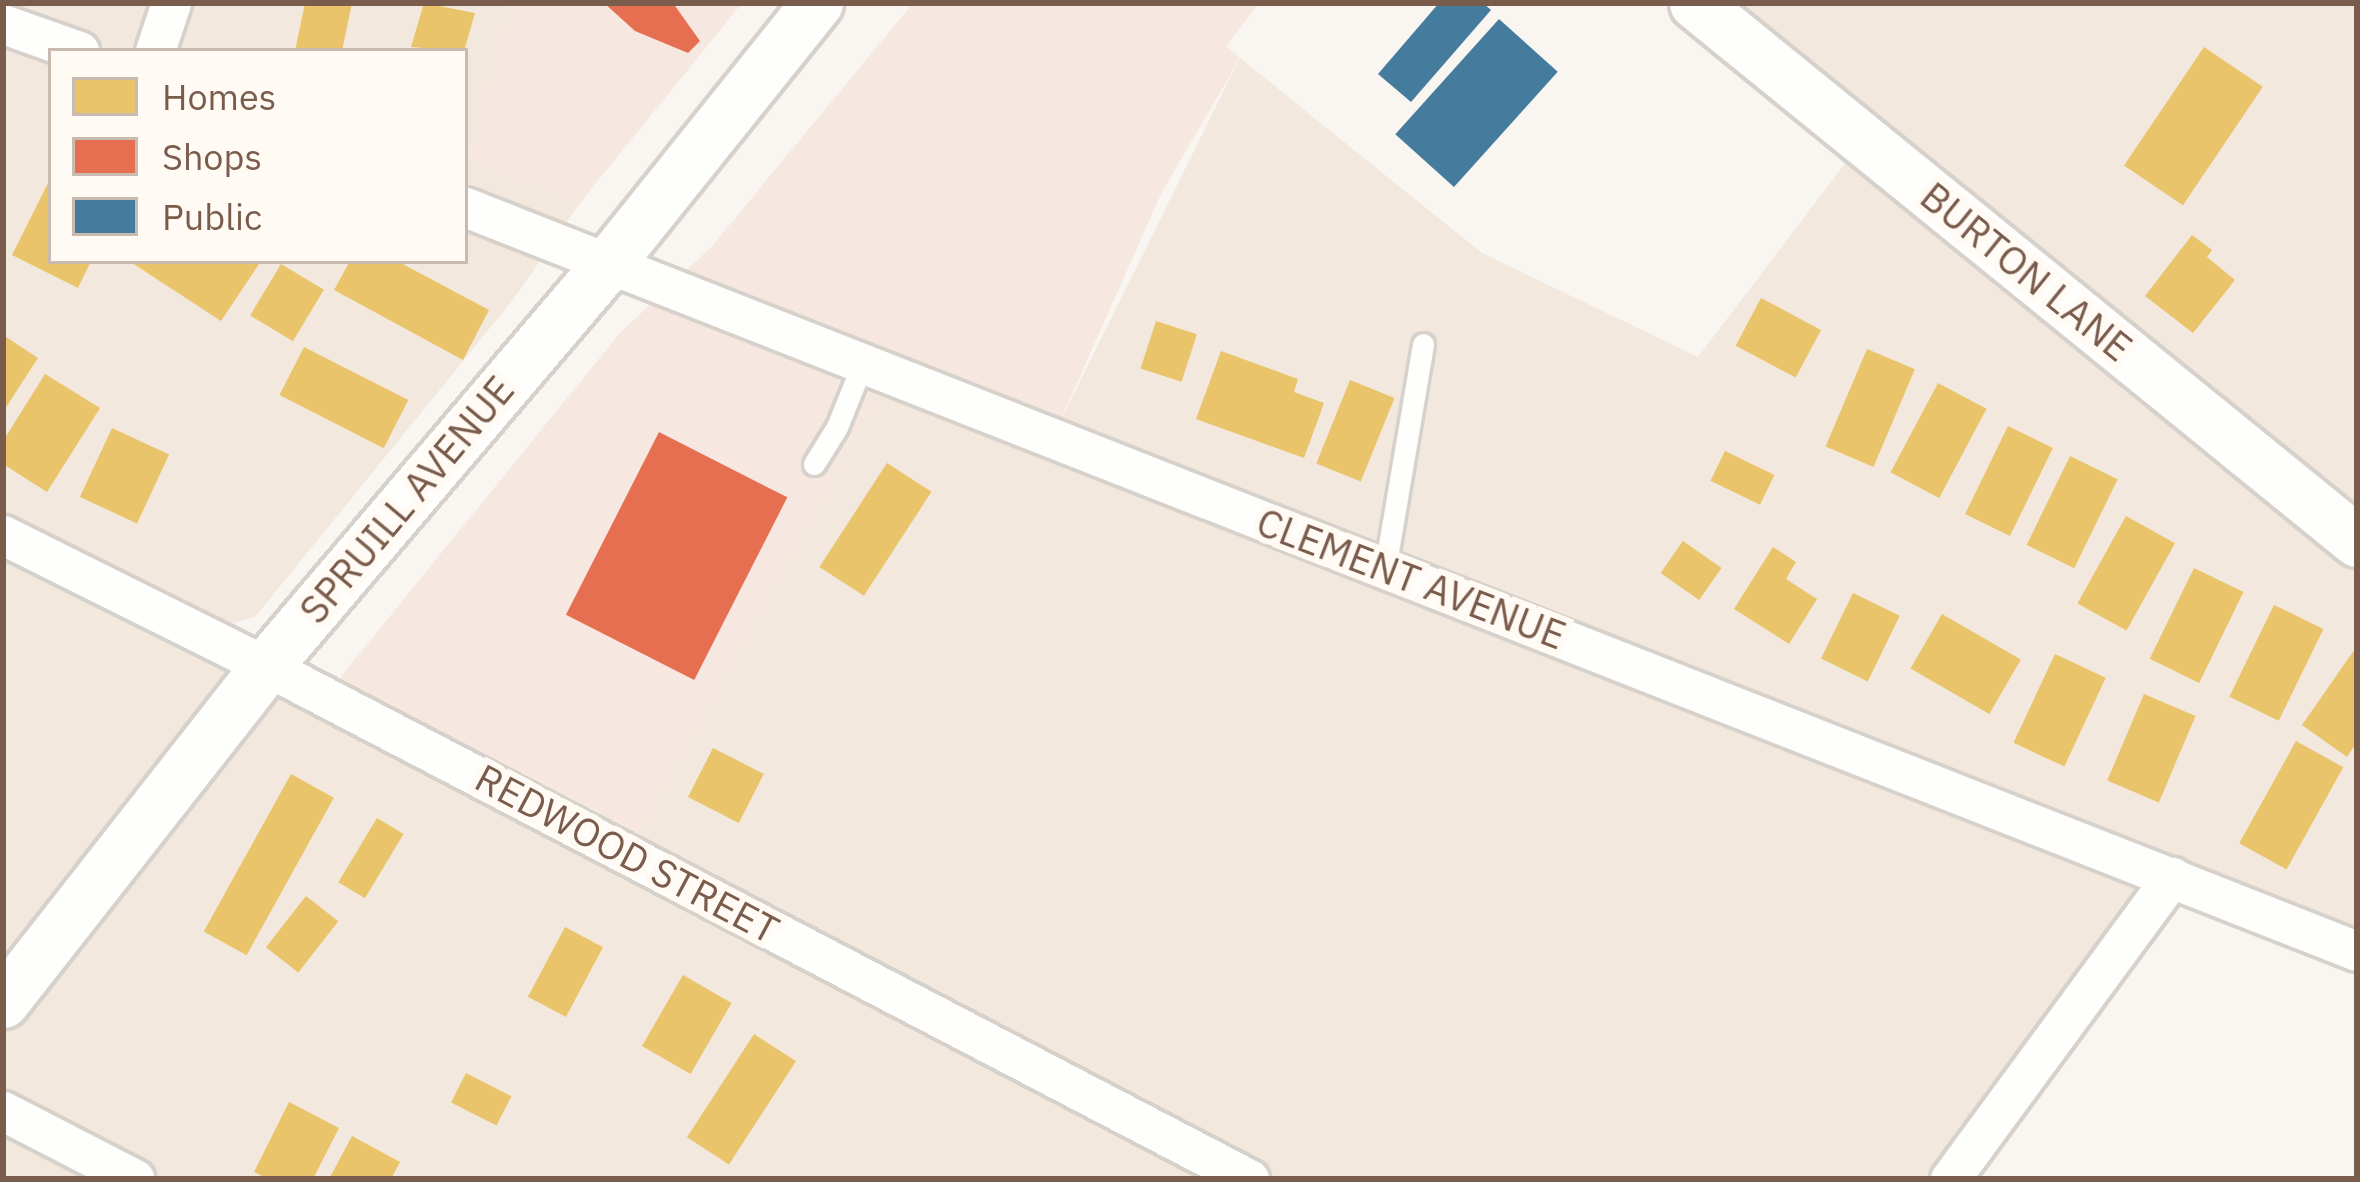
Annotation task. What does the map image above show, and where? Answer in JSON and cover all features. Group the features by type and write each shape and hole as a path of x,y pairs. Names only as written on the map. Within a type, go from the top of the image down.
{"street":[{"path":"156,48 171,3"},
{"name":"SPRUILL AVENUE","path":"3,1003 266,666 607,265 817,3"},
{"name":"BURTON LANE","path":"1695,3 2357,541"},
{"path":"3,23 71,48"},
{"name":"CLEMENT AVENUE","path":"468,208 2357,951"},
{"name":"REDWOOD STREET","path":"3,535 266,666 1249,1179"},
{"path":"1950,1179 2172,877"},
{"path":"3,1111 135,1179"}],"lane":[{"path":"1385,569 1423,344"},
{"path":"814,464 862,365"}],"shaded area":[{"path":"3,3 512,3 469,159 580,203 515,297 255,617 230,624 215,642 625,853 889,375 1052,438 1240,58 1482,253 1698,357 1863,140 1689,3 2357,3 2357,951 2172,877 1952,1179 3,1179"},
{"path":"512,3 742,3 580,203 469,159"},
{"path":"913,3 1259,3 1226,46 1240,58 1161,194 1052,439 889,376 626,853 325,696 619,334 712,246"}],"building: Homes":[{"path":"305,3 352,3 343,48 296,48"},
{"path":"424,3 475,13 465,48 411,47"},
{"path":"2204,47 2263,87 2183,205 2124,166"},
{"path":"48,183 48,264 90,264 78,288 12,255"},
{"path":"2192,235 2212,250 2207,257 2235,280 2193,333 2145,296"},
{"path":"134,264 259,264 221,321"},
{"path":"281,264 324,290 293,341 250,315"},
{"path":"348,264 403,264 489,310 463,360 334,290"},
{"path":"1761,298 1821,330 1796,378 1736,346"},
{"path":"1156,321 1197,334 1181,382 1141,369"},
{"path":"3,335 38,358 3,412"},
{"path":"304,347 408,400 384,448 279,395"},
{"path":"1867,349 1915,369 1873,467 1826,447"},
{"path":"1221,351 1298,379 1294,392 1324,403 1304,458 1196,419"},
{"path":"45,374 100,408 47,492 3,464 3,441"},
{"path":"1350,380 1395,398 1361,481 1316,463"},
{"path":"1938,383 1987,409 1939,498 1891,472"},
{"path":"2008,426 2053,448 2010,536 1965,514"},
{"path":"112,428 169,455 137,524 80,497"},
{"path":"1725,451 1774,475 1760,505 1711,481"},
{"path":"2070,456 2118,479 2074,568 2027,545"},
{"path":"887,463 931,492 864,596 819,567"},
{"path":"2126,516 2175,543 2126,631 2078,603"},
{"path":"1683,541 1722,568 1699,600 1661,573"},
{"path":"1773,547 1796,562 1786,579 1817,599 1789,644 1734,609"},
{"path":"2194,568 2243,592 2199,683 2150,659"},
{"path":"1853,593 1900,616 1868,681 1821,659"},
{"path":"2274,605 2323,629 2279,721 2229,697"},
{"path":"1942,614 2021,660 1989,714 1910,669"},
{"path":"2357,646 2357,742 2347,757 2302,725"},
{"path":"2055,654 2106,678 2064,766 2014,743"},
{"path":"2144,694 2196,716 2159,802 2107,781"},
{"path":"2296,741 2343,767 2287,870 2239,843"},
{"path":"713,748 764,774 739,823 688,797"},
{"path":"291,774 334,798 247,955 204,931"},
{"path":"377,818 404,834 365,898 338,882"},
{"path":"306,896 338,921 298,972 266,947"},
{"path":"565,927 603,947 566,1017 528,997"},
{"path":"683,975 731,1003 690,1074 642,1046"},
{"path":"754,1034 796,1061 729,1164 687,1137"},
{"path":"466,1073 511,1096 496,1126 451,1102"},
{"path":"289,1102 339,1128 313,1179 268,1179 254,1172"},
{"path":"352,1136 400,1162 391,1179 329,1179"}],"building: Shops":[{"path":"604,3 673,3 700,41 688,53 635,31"},
{"path":"659,432 787,497 694,680 566,615"}],"building: Public":[{"path":"1439,3 1483,3 1491,10 1411,102 1378,74"},
{"path":"1499,19 1558,72 1454,187 1395,134"}]}
